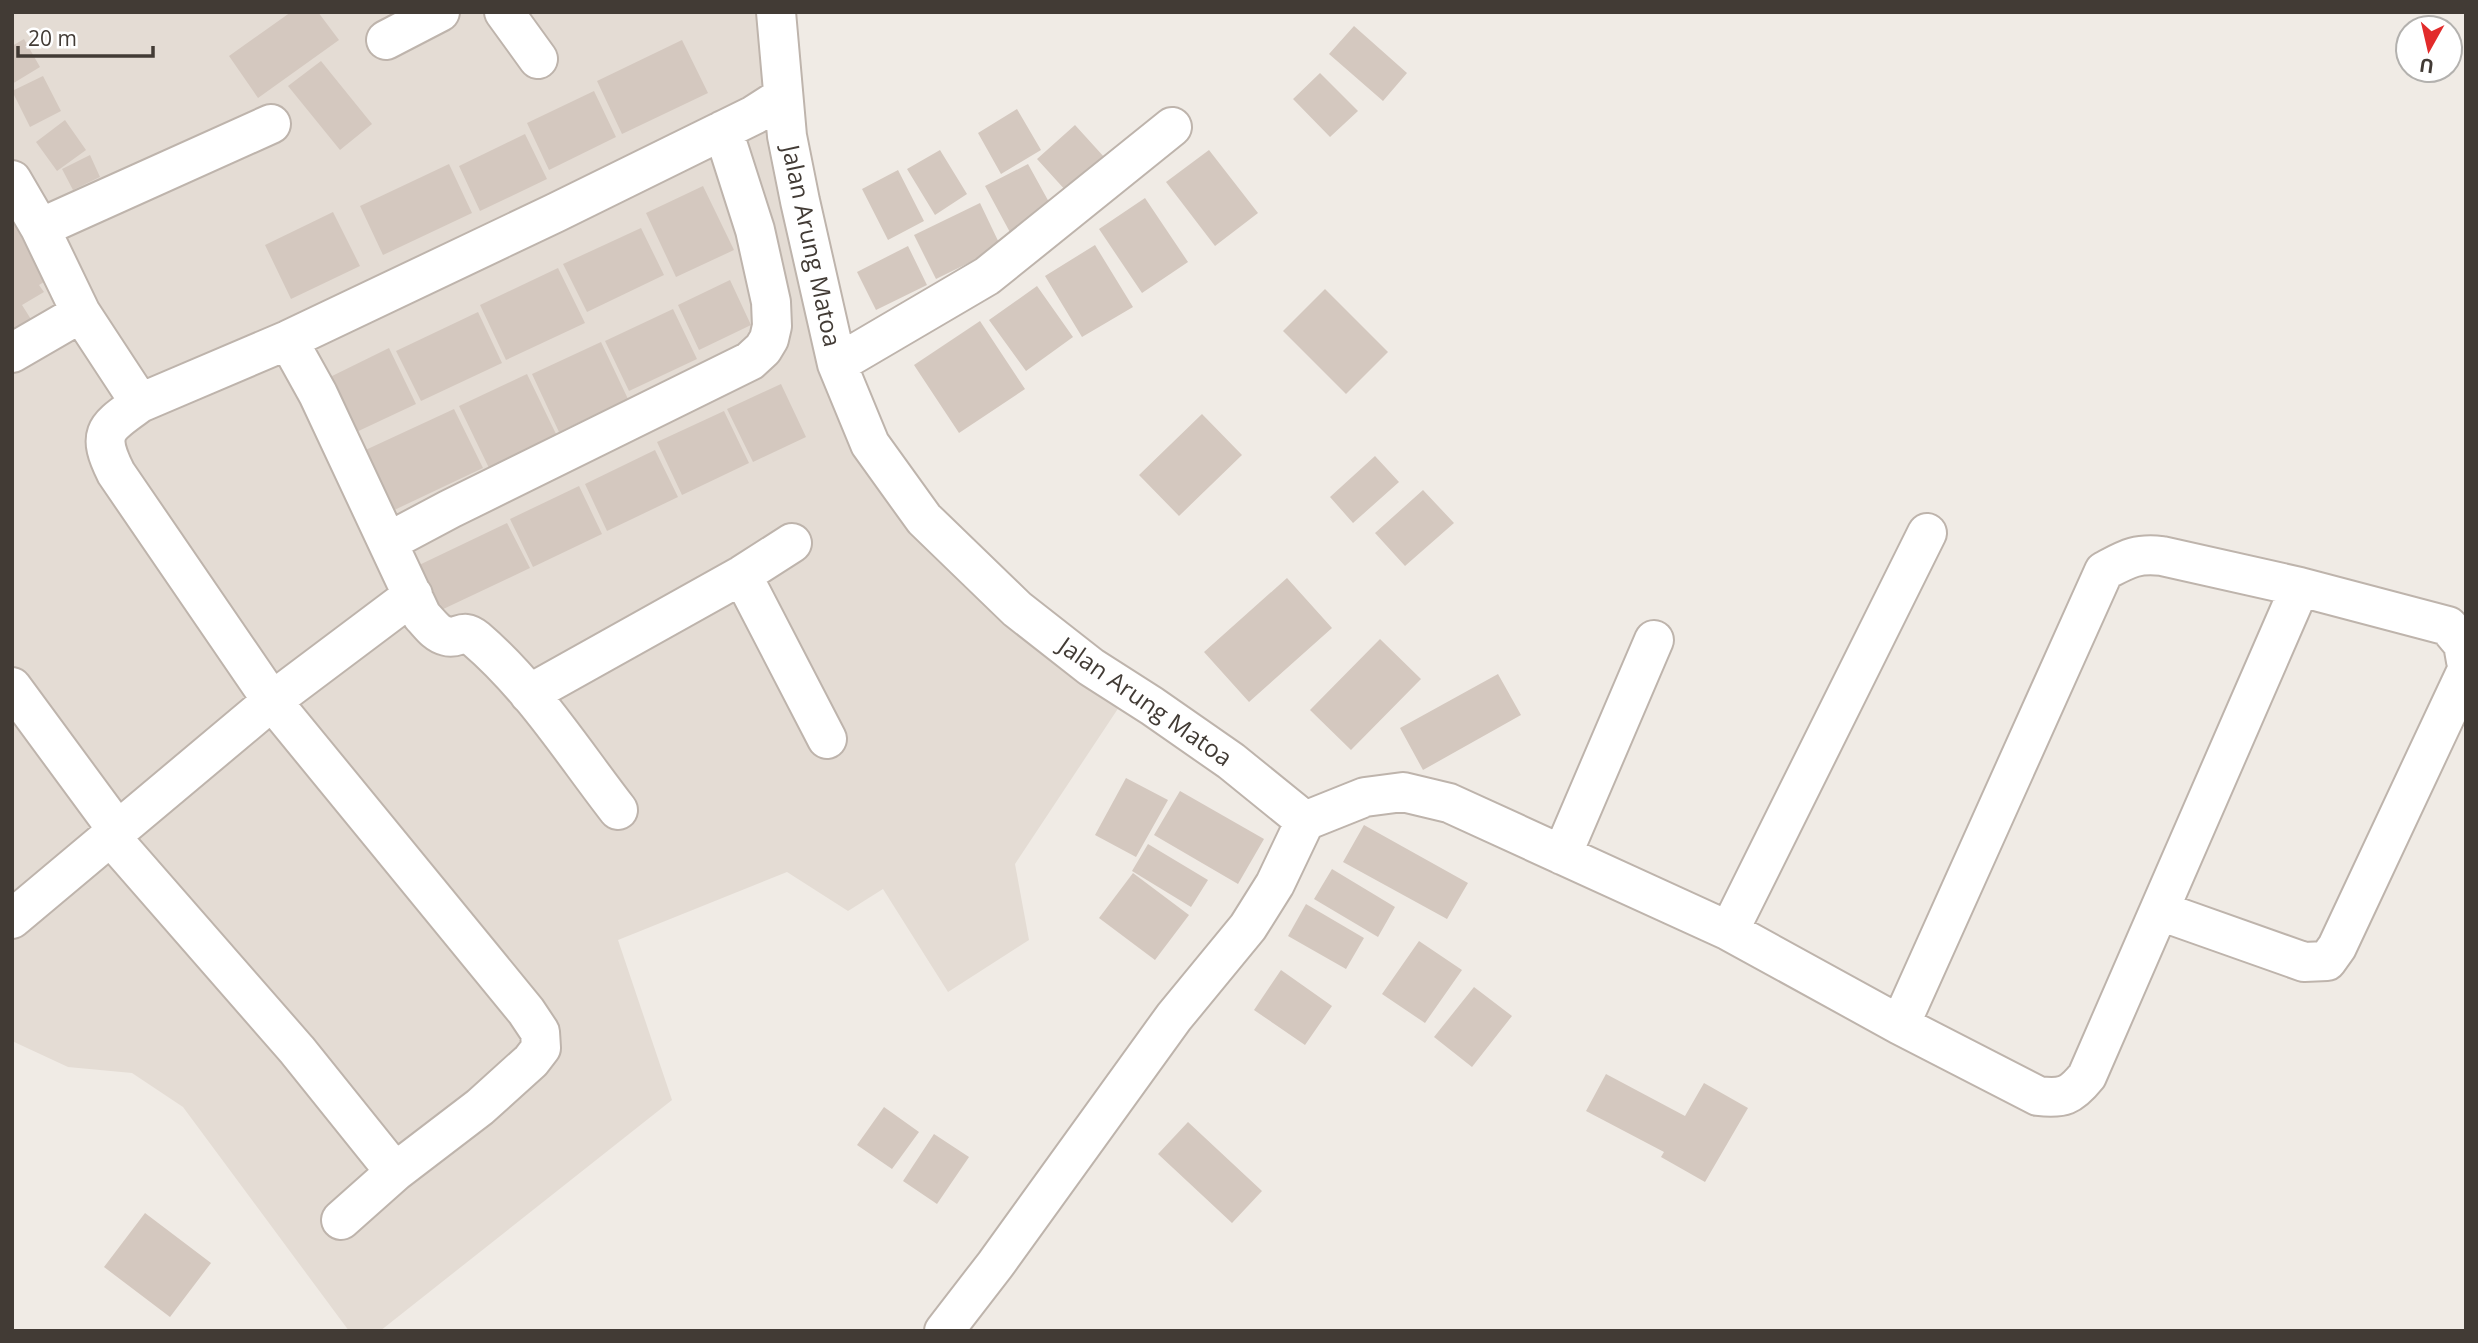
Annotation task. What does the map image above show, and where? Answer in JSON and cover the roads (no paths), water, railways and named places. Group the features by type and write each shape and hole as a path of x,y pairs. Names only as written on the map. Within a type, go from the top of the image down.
{"street":[{"path":"386,40 440,12"},
{"path":"504,12 538,59"},
{"name":"Jalan Arung Matoa","path":"776,12 782,97 800,201 837,364 870,444 924,519 1017,609 1091,667 1231,761 1304,821"},
{"path":"341,1220 395,1172 480,1107 531,1061 541,1048 540,1032 526,1011 272,701 116,473 106,454 104,439 111,424 141,403 288,340 723,130 782,97"},
{"path":"40,228 271,124"},
{"path":"837,364 987,276 1172,127"},
{"path":"388,542 750,361 763,349 772,326 771,302 755,230 723,130"},
{"path":"12,180 40,228 81,313 141,403"},
{"path":"12,353 81,313"},
{"path":"288,340 318,394 422,616 444,636 453,637 460,633 470,635 528,694 618,810"},
{"path":"1729,931 1927,533"},
{"path":"528,694 742,575 792,543"},
{"path":"1900,1025 2104,571 2142,554 2162,556 2300,587 2448,626 2463,644 2466,661"},
{"path":"742,575 827,739"},
{"path":"944,1331 995,1265 1174,1017 1248,927 1275,884 1304,821 1364,797 1403,792 1449,803 1729,931 1900,1025 2038,1096 2057,1099 2076,1091 2087,1076 2300,587"},
{"path":"12,919 272,701 413,595"},
{"path":"1562,855 1654,640"},
{"path":"2160,911 2304,962 2327,961 2337,947 2466,672"},
{"path":"12,687 114,834 395,1172"}]}
